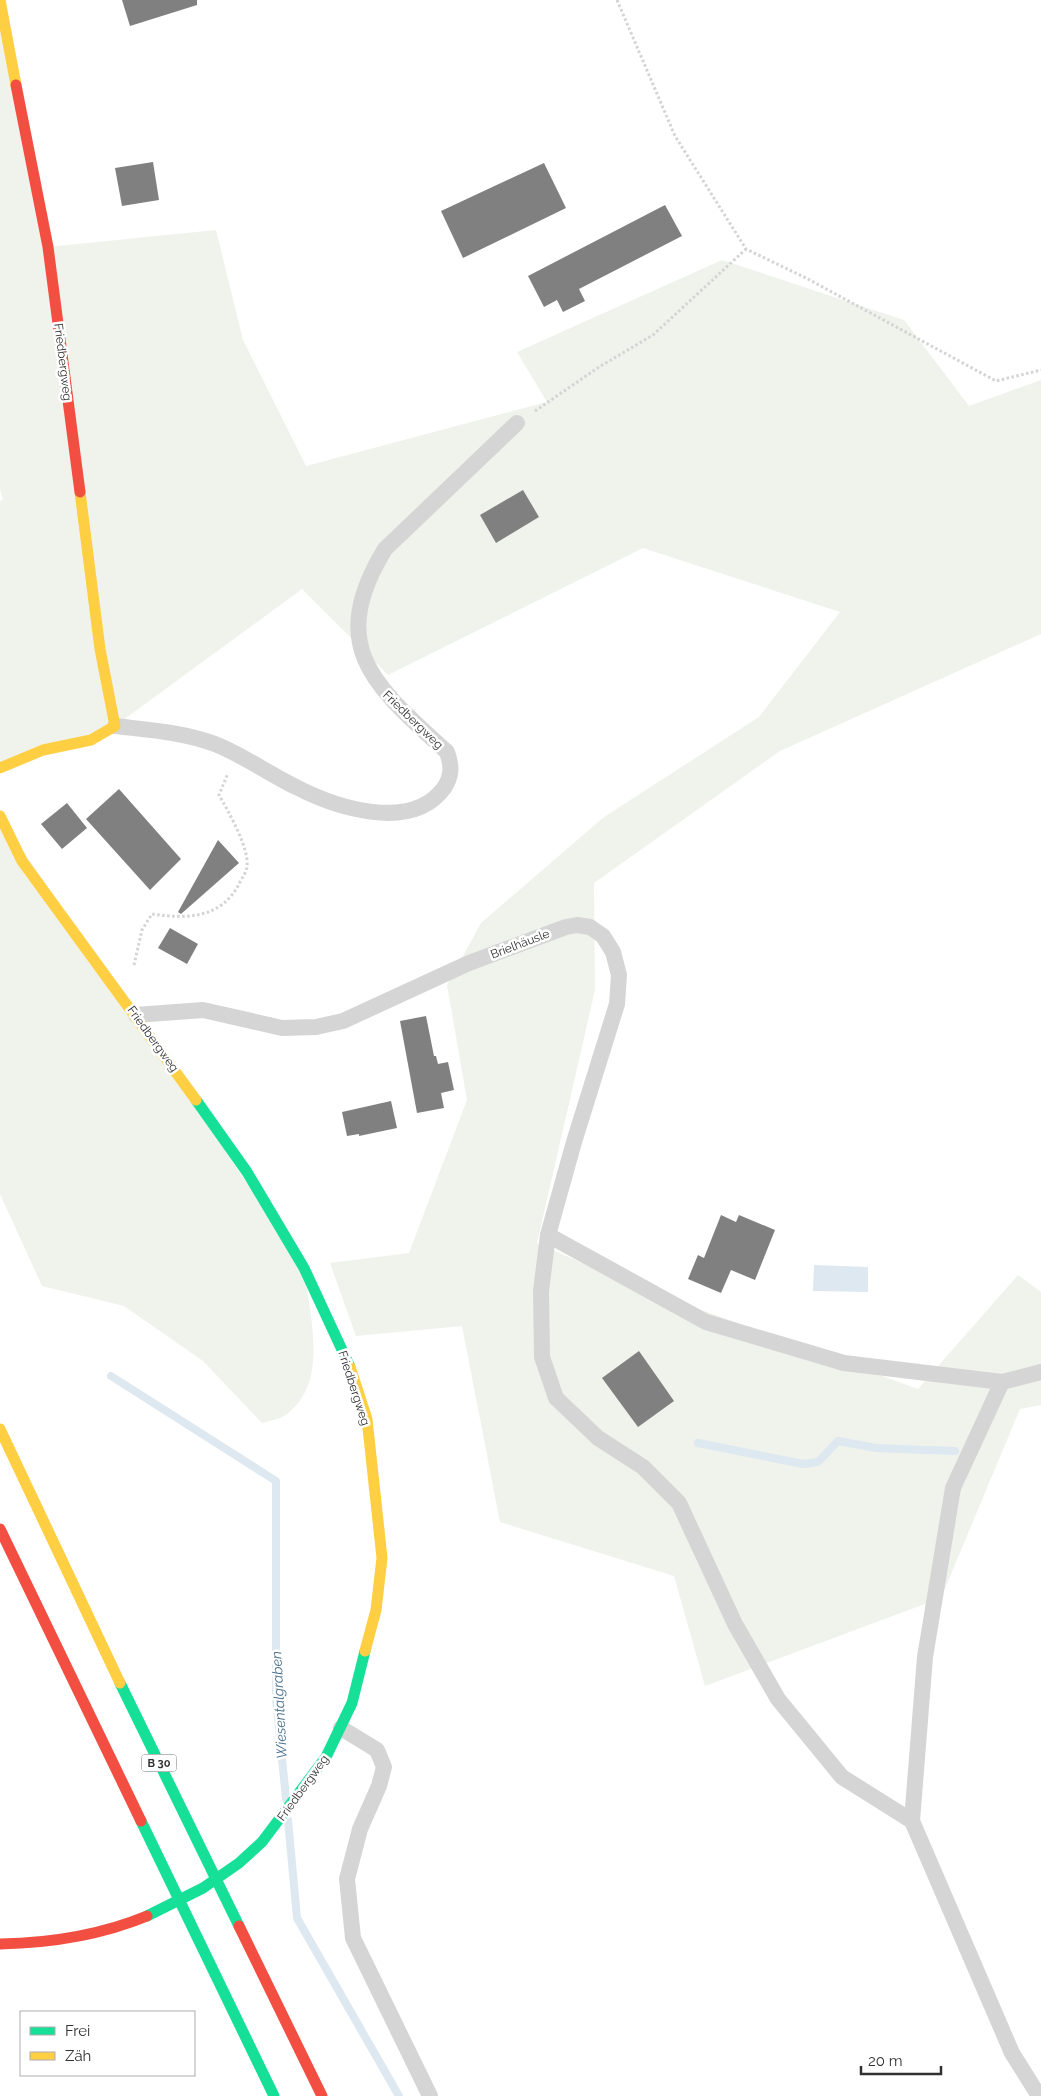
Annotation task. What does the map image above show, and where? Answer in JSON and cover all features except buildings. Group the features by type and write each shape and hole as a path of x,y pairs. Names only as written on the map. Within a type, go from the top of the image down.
{"main road":[{"name":"Friedbergweg","path":"0,0 48,247 100,649 115,726"},
{"path":"0,768 43,750 91,740 115,726"},
{"name":"Friedbergweg","path":"0,816 22,861 136,1015 247,1172 304,1268 348,1361 367,1419 382,1558 374,1620 360,1677 341,1728 326,1757 309,1783 262,1842 239,1863 203,1888 162,1910 121,1927 41,1943 0,1944"},
{"name":"B 30","path":"0,1428 132,1709 322,2096"},
{"path":"0,1529 274,2096"}],"lane":[{"name":"Friedbergweg","path":"115,726 178,733 216,745 316,797 366,812 406,810 431,800 440,793 448,782 452,771 447,752 382,690 367,665 359,644 359,608 371,572 385,549 517,423"},
{"name":"Brielhäusle","path":"136,1015 202,1010 282,1028 316,1027 343,1020 469,963 566,927 590,927 603,936 613,952 619,974 617,1004 574,1142 548,1235 541,1291 542,1357 556,1398 598,1438 643,1467 679,1503 735,1624 778,1699 842,1778 912,1821"},
{"path":"548,1235 706,1322 844,1363 1002,1382 1041,1372"},
{"path":"1002,1382 953,1488 925,1657 912,1821 1012,2053 1039,2096"},
{"path":"341,1728 377,1750 384,1767 379,1786 360,1829 347,1879 353,1938 430,2096"}],"path":[{"path":"617,0 675,136 746,249 806,278 996,381 1041,370"},
{"path":"517,423 599,367 653,335 746,249"},
{"path":"134,966 142,930 152,914 174,917 212,913 234,892 243,875 247,867 240,834 220,795 224,779 239,757"}],"shaded area":[{"path":"0,0 48,247 216,230 243,340 306,466 547,402 517,352 722,260 904,320 969,406 1041,380 1041,634 780,751 594,883 595,990 537,1243 630,1284 918,1389 1018,1275 1041,1292 1041,1405 1020,1409 941,1598 705,1686 674,1576 500,1522 462,1326 356,1336 330,1263 409,1253 467,1100 447,985 481,923 604,817 759,717 840,612 643,548 388,675 302,589 115,726 0,768 0,501 3,500 0,489"},
{"path":"0,816 304,1268 314,1346 313,1366 308,1384 300,1400 282,1417 262,1423 203,1361 124,1306 42,1286 0,1194"},
{"path":"814,1265 868,1267 868,1292 813,1291"}],"waterway":[{"name":"Wiesentalgraben","path":"111,1376 276,1481 276,1697 286,1799"},
{"path":"698,1443 803,1464 818,1462 838,1441 876,1448 955,1451"},
{"name":"Wiesentalgraben","path":"288,1820 297,1918 399,2096"}],"traffic: fast":[{"path":"196,1100 247,1172 304,1268 350,1367"},
{"path":"147,1916 203,1888 239,1863 262,1842 326,1757 352,1703 365,1651"},
{"path":"120,1683 239,1926"},
{"path":"141,1821 274,2096"}],"traffic: slow":[{"path":"0,0 16,85"},
{"path":"0,768 43,750 91,740 115,726 100,649 80,492"},
{"path":"0,816 22,861 196,1100"},
{"path":"350,1367 367,1419 382,1558 376,1610 365,1651"},
{"path":"0,1429 120,1683"}],"traffic: jam":[{"path":"16,85 48,247 80,492"},
{"path":"0,1529 141,1821"},
{"path":"0,1944 38,1942 75,1937 130,1923 147,1916"},
{"path":"239,1926 322,2096"}]}
